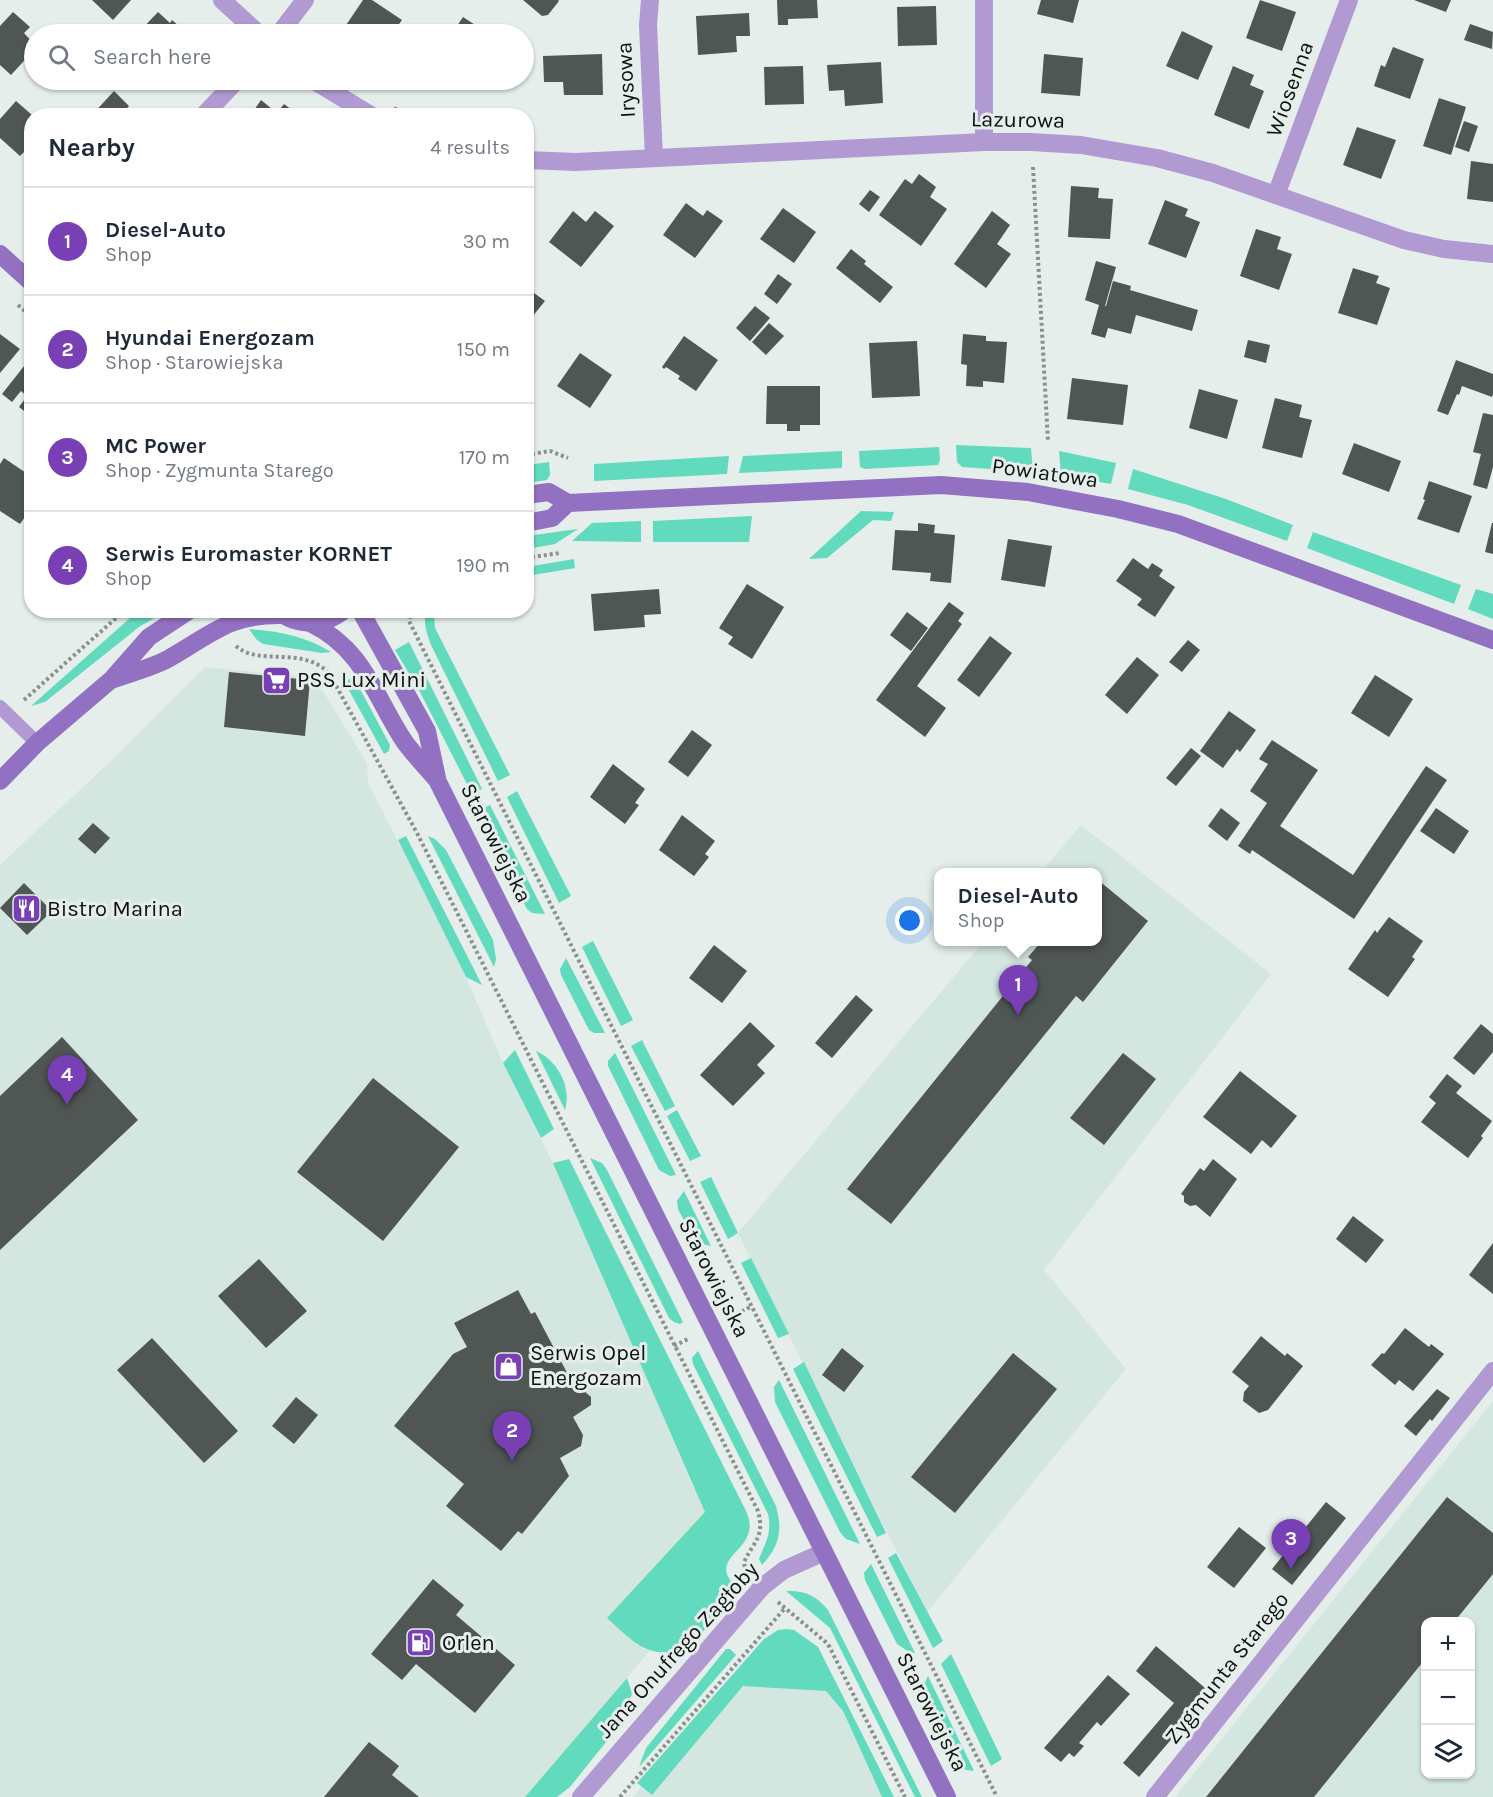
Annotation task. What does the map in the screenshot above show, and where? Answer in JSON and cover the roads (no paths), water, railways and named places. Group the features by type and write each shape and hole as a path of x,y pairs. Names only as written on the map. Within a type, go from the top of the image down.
{"street":[{"path":"222,0 248,24"},
{"path":"287,24 305,0"},
{"name":"Irysowa","path":"650,0 648,25 654,158"},
{"path":"984,0 984,142"},
{"name":"Wiosenna","path":"1276,195 1349,0"},
{"path":"211,108 228,90"},
{"path":"329,90 359,108"},
{"name":"Lazurowa","path":"534,160 567,162 984,142 1031,142 1097,147 1157,158 1213,174 1404,240 1444,249 1493,254"},
{"path":"0,254 24,276"},
{"name":"Powiatowa","path":"534,494 549,492 568,503 941,485 1028,492 1119,509 1178,524 1493,640"},
{"path":"534,521 552,518 568,503"},
{"path":"0,781 37,743 112,680 149,636 177,618"},
{"name":"Starowiejska","path":"112,680 164,661 232,622 247,618"},
{"name":"Starowiejska","path":"289,618 310,623 339,641 354,656 364,669 405,742 437,780 947,1797"},
{"path":"310,623 329,618"},
{"name":"Starowiejska","path":"364,618 427,731 437,780"},
{"name":"Zygmunta Starego","path":"1155,1797 1493,1371"},
{"name":"Jana Onufrego Zagłoby","path":"581,1797 762,1587 784,1570 824,1552"}],"lane":[{"path":"4,710 37,743"}],"place":[{"name":"PSS Lux Mini","path":"276,680"},
{"name":"Bistro Marina","path":"26,909"},
{"name":"Diesel-Auto","path":"1018,1015"},
{"name":"Serwis Euromaster KORNET","path":"67,1105"},
{"name":"Serwis Opel Energozam","path":"509,1366"},
{"name":"Hyundai Energozam","path":"512,1461"},
{"name":"MC Power","path":"1291,1569"},
{"name":"Orlen","path":"421,1643"}]}
